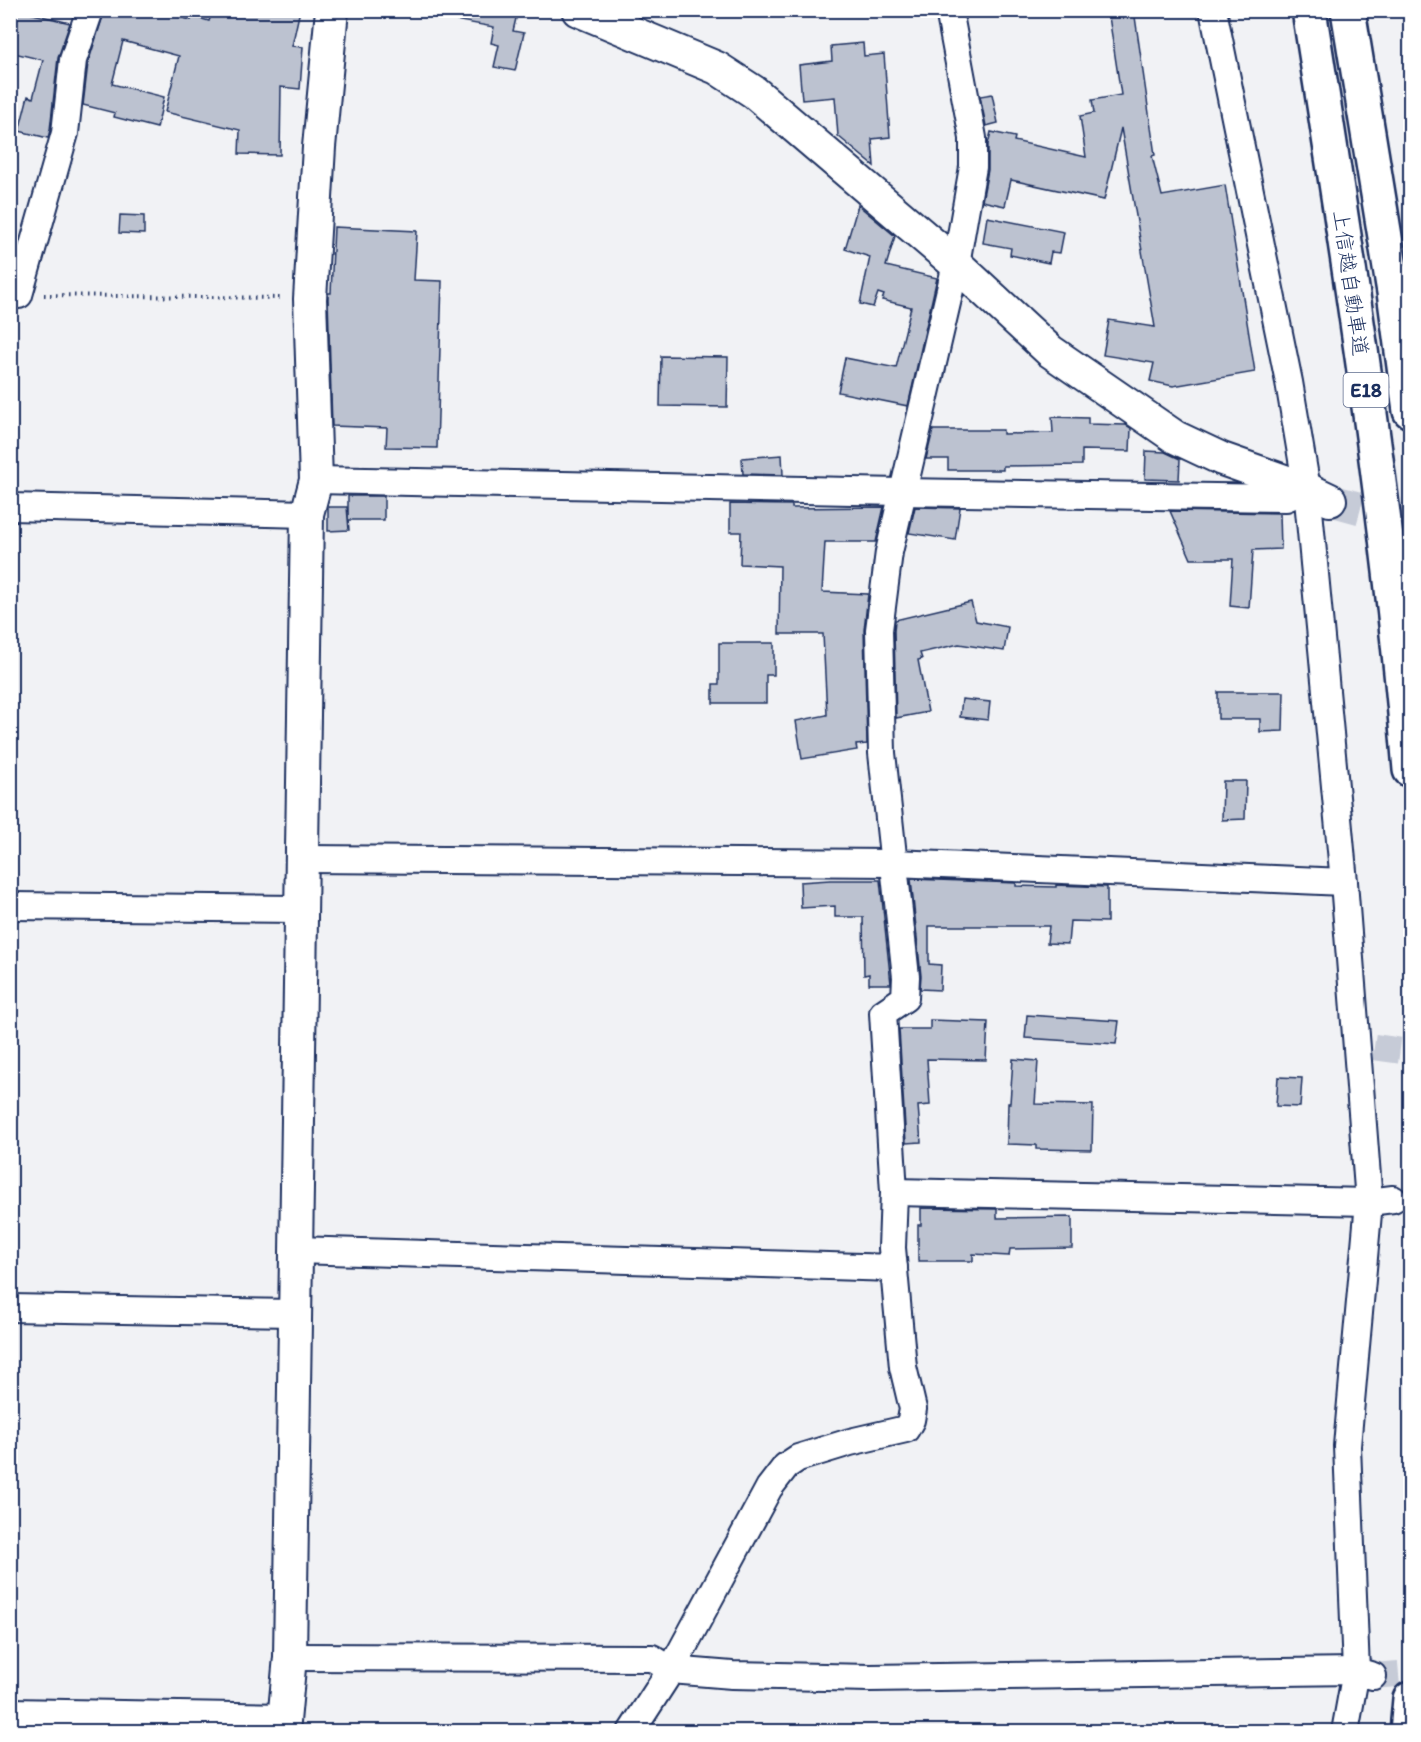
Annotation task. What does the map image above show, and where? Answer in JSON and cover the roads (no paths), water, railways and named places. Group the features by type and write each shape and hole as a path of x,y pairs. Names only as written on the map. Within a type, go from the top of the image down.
{"highway":[{"name":"上信越自動車道","path":"1309,10 1374,446 1392,583 1410,770"},
{"name":"上信越自動車道","path":"1348,10 1394,292 1410,411"},
{"path":"1407,1731 1410,1699"}],"street":[{"path":"19,295 65,133 73,60 90,10"},
{"path":"10,1712 284,1724 290,1657 307,514 315,480 310,299 319,147 332,10"},
{"path":"578,10 717,68 754,92 956,264 1050,351 1175,437 1222,459 1318,494"},
{"path":"631,1731 671,1670 769,1488 786,1466 798,1458 850,1442 906,1429 912,1409 903,1367 892,1248 894,1192 883,1012 905,998 906,977 882,753 879,630 889,552 901,492 956,264 973,167 974,138 949,10"},
{"path":"1213,10 1289,382 1318,494 1344,882 1365,1046 1381,1201 1347,1446 1365,1674 1345,1731"},
{"path":"315,480 1287,498 1318,494"},
{"path":"10,507 307,514"},
{"path":"302,859 894,863 1344,882"},
{"path":"10,906 301,909"},
{"path":"894,1192 1381,1201"},
{"path":"296,1250 894,1268"},
{"path":"10,1308 296,1313"},
{"path":"290,1657 652,1658 671,1670 732,1675 870,1678 1365,1674"}],"tunnel":[{"path":"1330,500 1410,522"},
{"path":"1374,1047 1410,1052"},
{"path":"1373,1676 1410,1673"}]}
